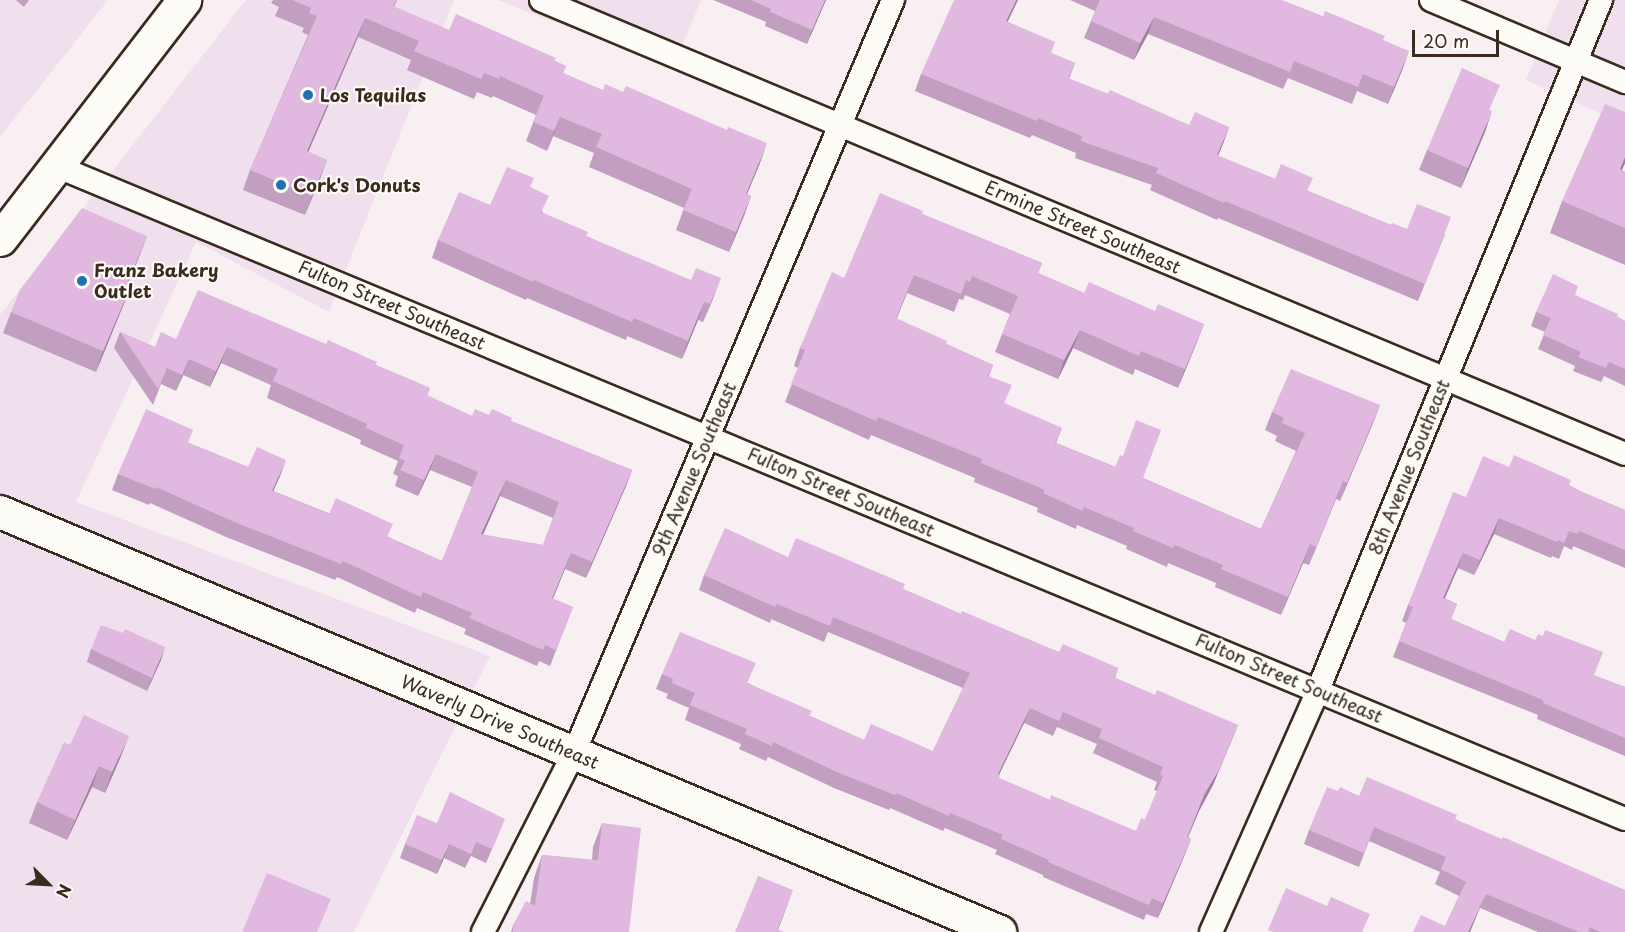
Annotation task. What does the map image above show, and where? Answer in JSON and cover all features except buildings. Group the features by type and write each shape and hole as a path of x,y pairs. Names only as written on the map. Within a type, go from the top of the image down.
{"main road":[{"path":"0,239 184,0"},
{"name":"Waverly Drive Southeast","path":"0,512 1000,932"}],"street":[{"name":"Ermine Street Southeast","path":"541,0 1625,454"},
{"name":"9th Avenue Southeast","path":"483,932 574,753 893,0"},
{"path":"1431,0 1625,82"},
{"name":"8th Avenue Southeast","path":"1211,932 1317,690 1601,0"},
{"name":"Fulton Street Southeast","path":"56,166 1625,819"}],"shaded area":[{"path":"0,0 108,0 0,137"},
{"path":"246,0 454,0 329,312 196,242 76,502 490,656 354,932 0,932 0,315"},
{"path":"497,0 701,0 673,67"},
{"path":"1559,0 1625,0 1625,124 1526,80"}],"place":[{"name":"Los Tequilas","path":"308,95"},
{"name":"Cork's Donuts","path":"281,185"},
{"name":"Franz Bakery Outlet","path":"82,281"}]}
